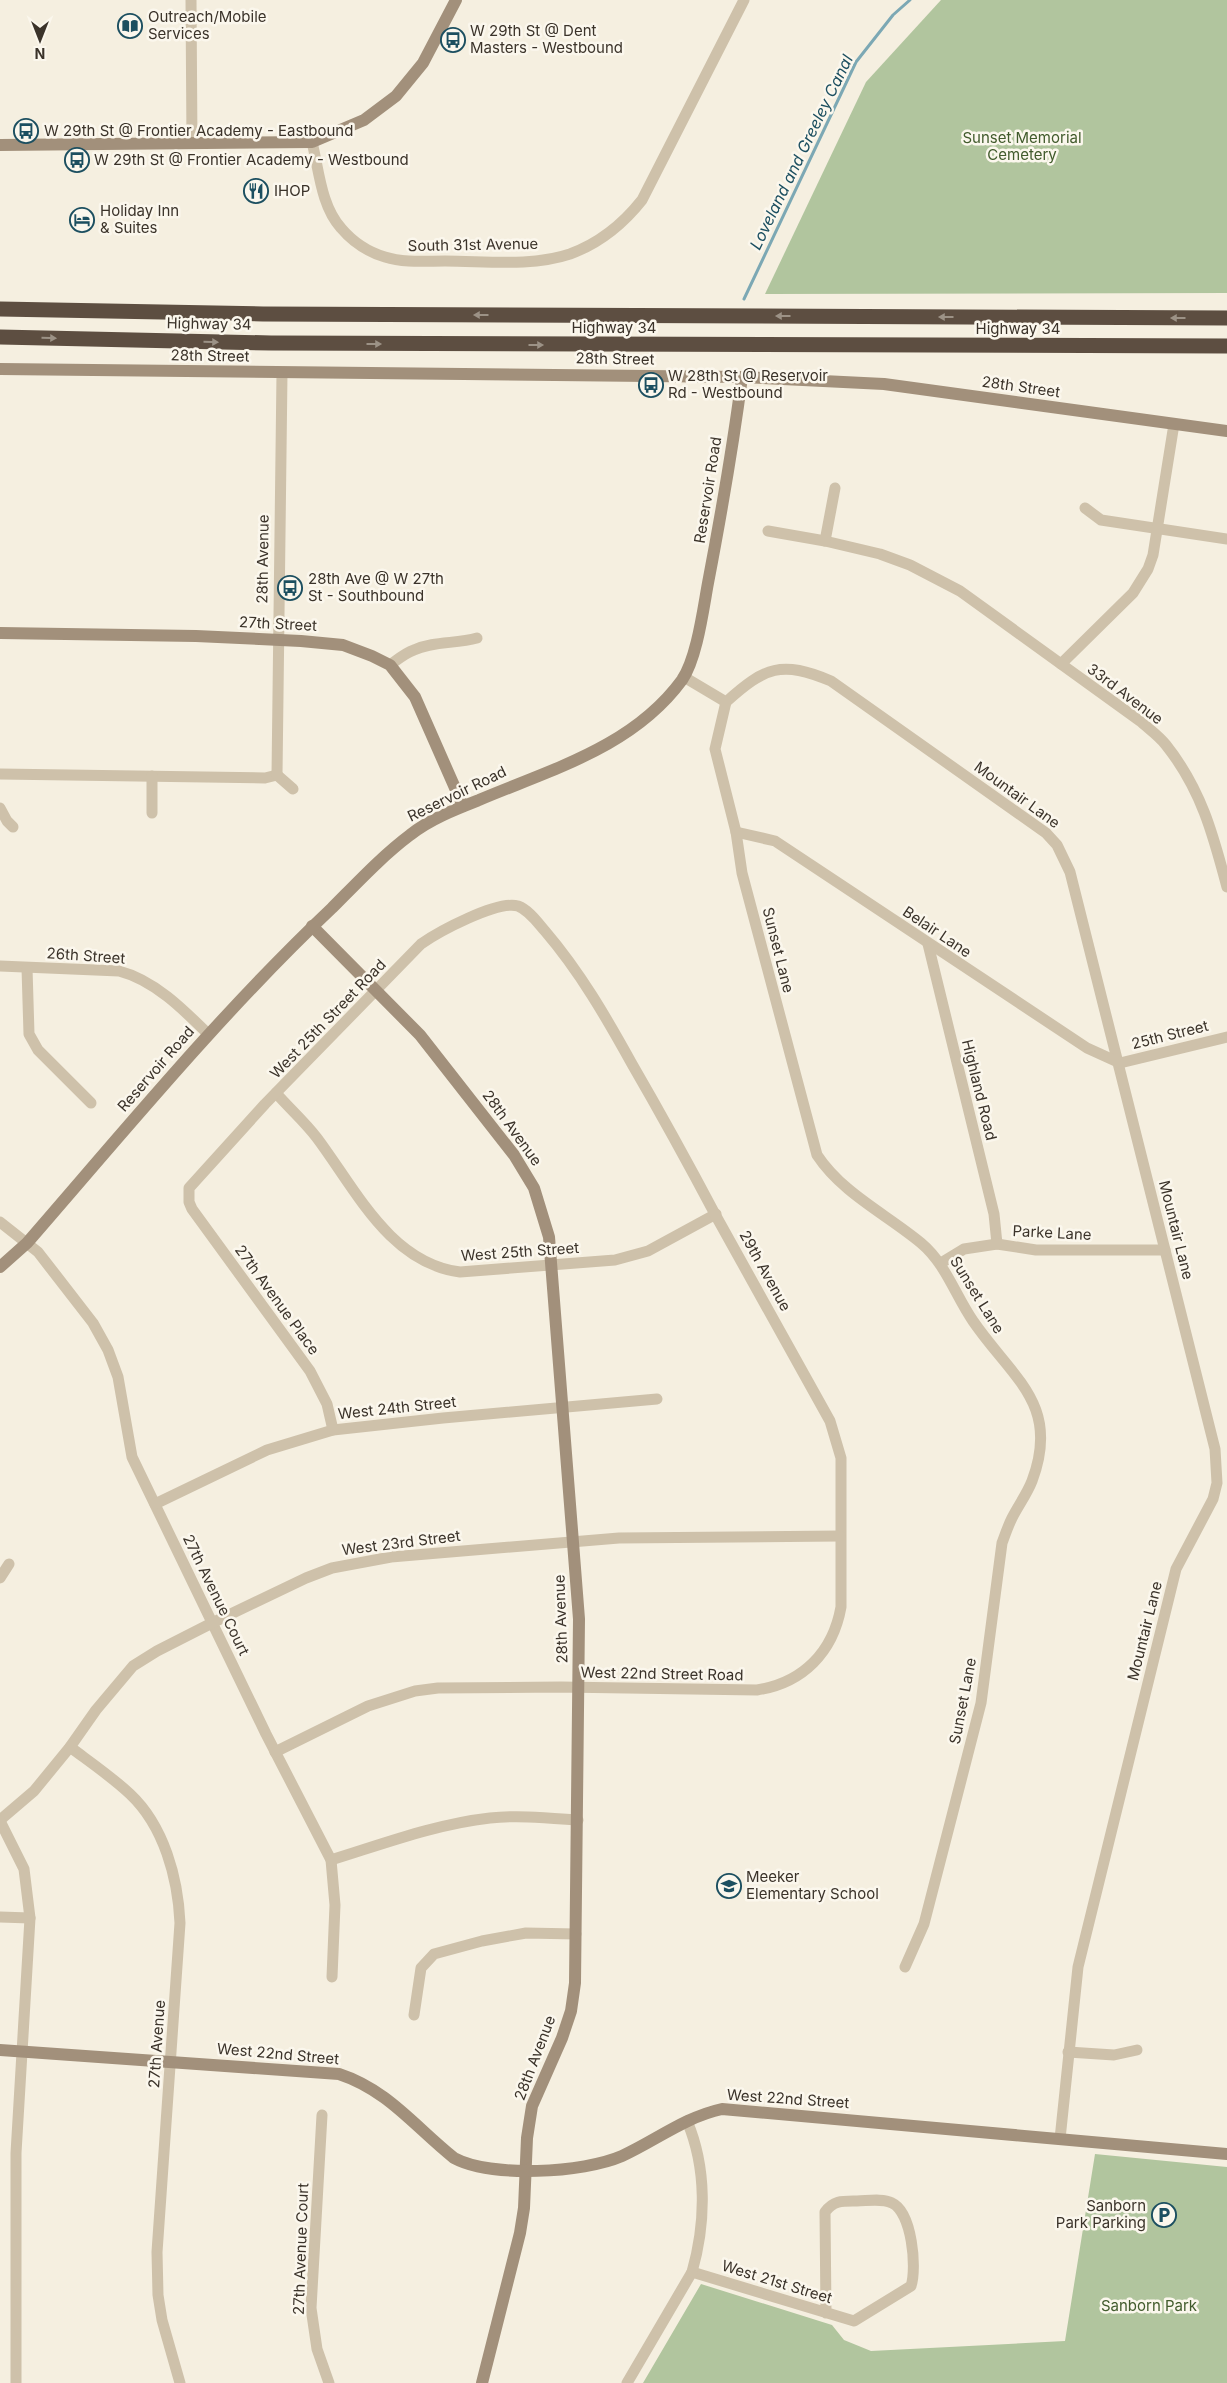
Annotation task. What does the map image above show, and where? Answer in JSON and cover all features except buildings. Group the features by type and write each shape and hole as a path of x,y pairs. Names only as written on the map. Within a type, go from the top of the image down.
{"highway":[{"name":"Highway 34","path":"0,310 263,314 1227,318"},
{"name":"Highway 34","path":"0,337 281,343 1227,346"}],"street":[{"path":"191,0 192,143"},
{"path":"0,145 312,142 364,120 396,96 423,63 456,0"},
{"name":"South 31st Avenue","path":"312,142 332,216 353,239 368,250 384,257 398,261 521,262 550,259 570,254 604,237 632,212 642,200 744,0"},
{"name":"28th Street","path":"0,369 742,377 884,384 1227,431"},
{"name":"28th Avenue","path":"278,775 282,373"},
{"name":"Reservoir Road","path":"0,1266 27,1243 208,1034 283,954 413,833 463,806 606,746 652,715 684,677 699,634 720,522 742,377"},
{"path":"1060,664 1142,581 1153,555 1174,424"},
{"path":"825,541 835,488"},
{"path":"1085,508 1101,520 1227,539"},
{"name":"33rd Avenue","path":"768,531 825,541 880,554 902,562 960,591 1140,722 1165,744 1193,786 1210,823 1227,887"},
{"name":"27th Street","path":"0,633 278,639 343,645 372,656 390,666 421,707 463,806"},
{"path":"390,666 413,650 432,644 460,643 477,638"},
{"name":"Mountair Lane","path":"726,702 745,684 769,671 791,668 831,681 1046,833 1057,844 1070,872 1120,1063 1216,1449 1217,1483 1213,1499 1176,1569 1078,1967 1060,2139"},
{"path":"684,677 726,702"},
{"name":"Sunset Lane","path":"726,702 715,749 736,832 742,873 817,1155 826,1169 844,1186 922,1244 941,1264 972,1321 1026,1388 1040,1422 1040,1454 1031,1484 1011,1520 1002,1543 981,1703 924,1924 905,1967"},
{"path":"0,774 265,778 278,775 293,789"},
{"path":"152,776 152,813"},
{"path":"0,808 7,821 13,827"},
{"name":"Belair Lane","path":"736,832 775,841 1087,1048 1120,1063"},
{"name":"West 25th Street Road","path":"188,1193 192,1184 276,1093 421,944 438,932 493,909 516,906"},
{"name":"29th Avenue","path":"516,906 525,910 539,924 563,952 590,989 695,1174 830,1421 841,1458 841,1607 836,1631 820,1656 790,1681"},
{"name":"28th Avenue","path":"312,926 375,992 420,1035 438,1056 524,1169 534,1188 549,1237 579,1619 575,1983 571,2010 562,2038 532,2106 527,2138 524,2208 520,2233 482,2383"},
{"name":"Highland Road","path":"928,944 994,1214 997,1244"},
{"name":"26th Street","path":"0,966 119,971 131,974 164,995 208,1034"},
{"path":"27,968 29,1034 38,1050 91,1104"},
{"name":"25th Street","path":"1120,1063 1227,1037"},
{"name":"West 25th Street","path":"276,1093 316,1136 383,1228 398,1244 417,1259 438,1268 460,1272 615,1260 640,1254 716,1214"},
{"name":"27th Avenue Place","path":"188,1193 192,1209 310,1371 327,1404 333,1430"},
{"name":"27th Avenue Court","path":"0,1222 10,1232 38,1252 93,1323 108,1350 118,1377 132,1457 275,1752 331,1860 335,1905 332,1977"},
{"name":"Parke Lane","path":"941,1264 964,1249 997,1244 1036,1250 1165,1250"},
{"name":"West 24th Street","path":"155,1504 267,1450 333,1430 657,1399"},
{"name":"West 23rd Street","path":"0,1821 34,1791 102,1703 134,1666 157,1651 306,1578 360,1561 574,1541 619,1538 840,1536"},
{"path":"0,1578 9,1564"},
{"name":"West 22nd Street Road","path":"275,1752 368,1706 415,1691 468,1686 757,1690 776,1687 790,1681"},
{"name":"27th Avenue","path":"70,1746 130,1794 144,1810 169,1859 176,1880 180,1923 157,2252 162,2320 180,2383"},
{"path":"331,1860 445,1826 490,1818 530,1817 578,1820"},
{"path":"0,1821 24,1869 30,1918 16,2153 16,2383"},
{"path":"0,1917 30,1918"},
{"path":"414,2015 421,1968 434,1954 482,1941 526,1933 576,1934"},
{"name":"West 22nd Street","path":"0,2050 339,2074 364,2083 380,2093 438,2146 465,2164 493,2170 569,2169 598,2165 629,2152 687,2121 710,2112 739,2110 1227,2154"},
{"path":"1068,2052 1114,2055 1137,2050"},
{"name":"27th Avenue Court","path":"322,2114 311,2308 317,2349 329,2383"},
{"path":"628,2383 692,2272 698,2245 703,2188 699,2154 687,2121"},
{"name":"West 21st Street","path":"692,2272 826,2313 854,2321 911,2286 914,2277 913,2244 904,2219 894,2203 885,2200 840,2201 831,2205 826,2212 826,2313"}],"green space":[{"name":"Sunset Memorial Cemetery","path":"941,0 1227,0 1227,293 765,294 866,82"},
{"name":"Sanborn Park","path":"1095,2154 1227,2167 1227,2383 643,2383 701,2284 832,2325 844,2340 871,2351 1065,2341"}],"waterway":[{"name":"Loveland and Greeley Canal","path":"744,299 856,62 893,15 910,0"}],"place":[{"name":"Outreach/Mobile Services","path":"130,26"},
{"name":"W 29th St @ Dent Masters - Westbound","path":"453,40"},
{"name":"W 29th St @ Frontier Academy - Eastbound","path":"26,131"},
{"name":"W 29th St @ Frontier Academy - Westbound","path":"77,160"},
{"name":"IHOP","path":"256,191"},
{"name":"Holiday Inn & Suites","path":"82,220"},
{"name":"W 28th St @ Reservoir Rd - Westbound","path":"651,385"},
{"name":"28th Ave @ W 27th St - Southbound","path":"290,588"},
{"name":"Meeker Elementary School","path":"729,1886"},
{"name":"Sanborn Park Parking","path":"1164,2215"}]}
